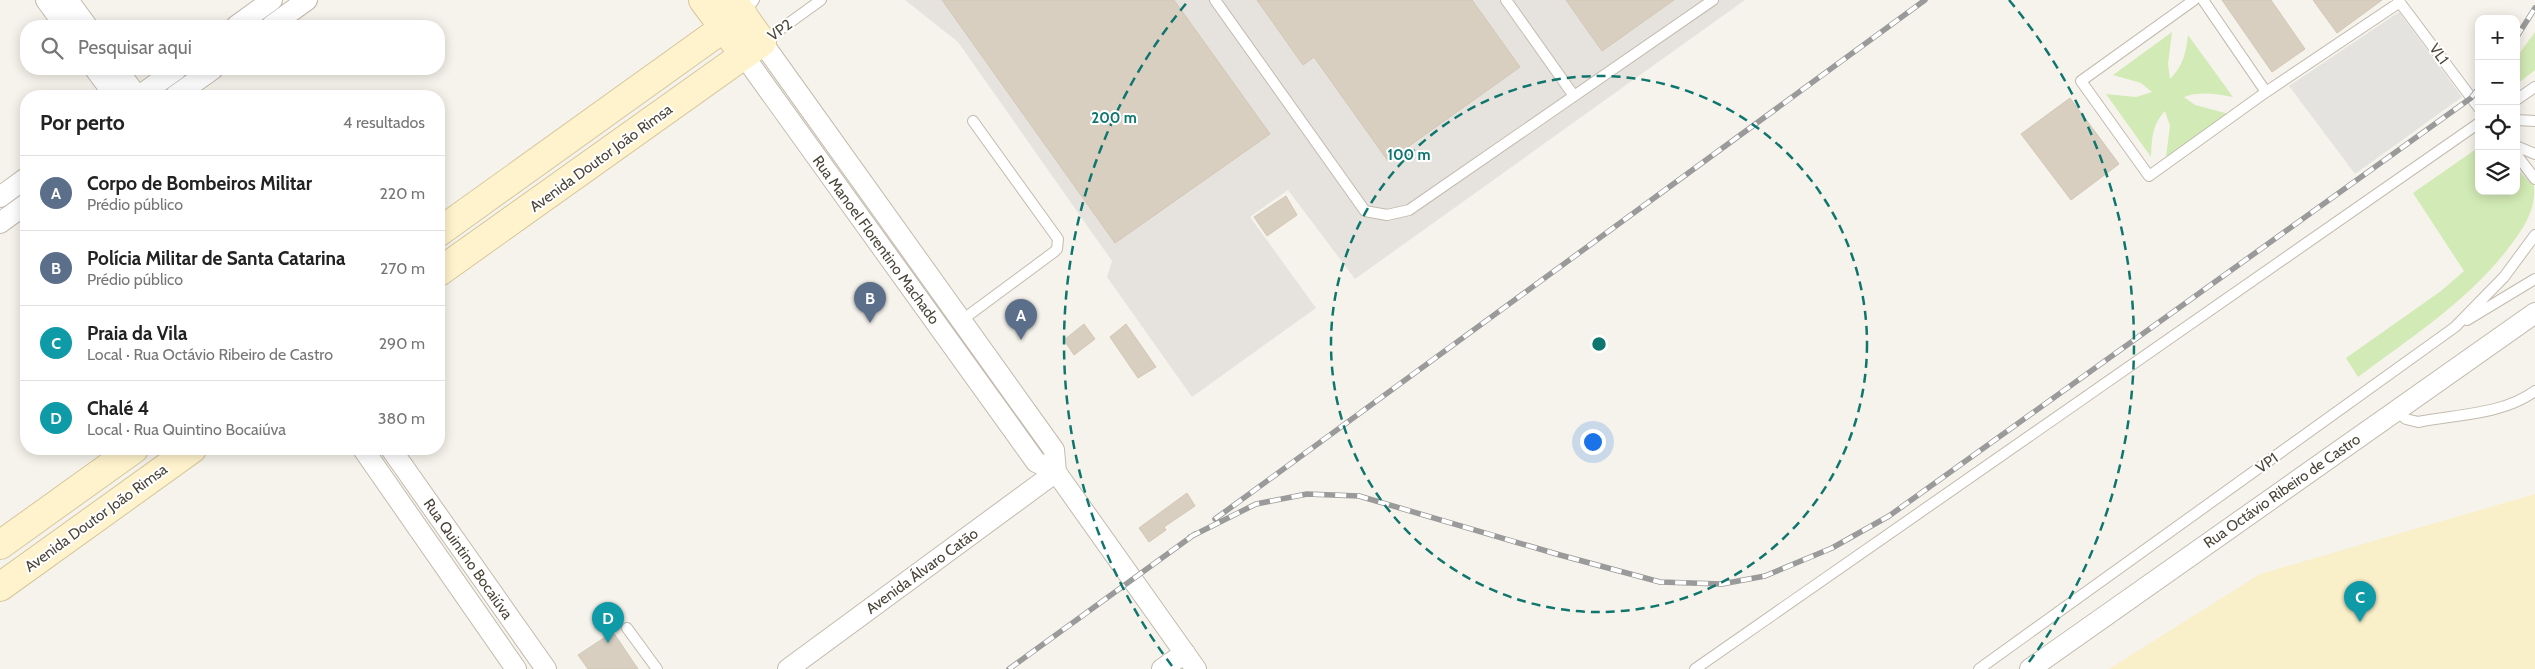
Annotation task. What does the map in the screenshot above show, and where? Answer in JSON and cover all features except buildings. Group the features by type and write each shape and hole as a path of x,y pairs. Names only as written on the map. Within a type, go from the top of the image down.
{"street":[{"path":"244,20 272,0"},
{"path":"280,20 308,0"},
{"name":"Rua Manoel Florentino Machado","path":"704,0 738,11 753,49 899,271 1036,462 1056,472 1190,661"},
{"path":"61,9 78,20"},
{"path":"445,228 738,11"},
{"name":"Rua Manoel Florentino Machado","path":"753,49 917,258 962,320 1054,450 1056,472"},
{"name":"Avenida Doutor João Rimsa","path":"445,268 753,49"},
{"path":"99,75 111,90"},
{"path":"122,75 133,90"},
{"path":"147,90 168,75"},
{"path":"183,90 205,75"},
{"path":"517,175 538,203"},
{"path":"0,197 20,182"},
{"path":"2,218 20,208"},
{"name":"Rua Octávio Ribeiro de Castro","path":"2030,669 2535,313"},
{"path":"0,546 126,455"},
{"name":"Avenida Doutor João Rimsa","path":"0,588 184,455"},
{"name":"Rua Quintino Bocaiúva","path":"367,455 516,669"},
{"name":"Rua Quintino Bocaiúva","path":"395,455 546,669"},
{"path":"386,482 405,469"},
{"name":"Avenida Álvaro Catão","path":"788,669 1056,472"},
{"path":"70,495 91,523"},
{"path":"410,516 429,503"},
{"path":"502,650 522,636"},
{"path":"1162,669 1190,661"}],"lane":[{"name":"VP2","path":"753,49 821,0"},
{"path":"1215,0 1365,211 1387,215 1409,210 1712,0"},
{"path":"1506,0 1574,96"},
{"path":"2194,0 2080,81 2148,176 2399,1"},
{"path":"2204,0 2266,92"},
{"name":"VL1","path":"2399,1 2477,105"},
{"path":"2520,97 2535,87"},
{"path":"2520,120 2535,121"},
{"path":"944,335 1054,252 1058,244 1058,239 972,121"},
{"path":"1695,669 2475,126"},
{"path":"2520,148 2535,154"},
{"path":"2520,159 2535,179"},
{"name":"VP1","path":"1978,669 2455,327 2504,277 2535,235"},
{"path":"899,271 917,258"},
{"path":"2455,327 2535,279"},
{"path":"2396,410 2406,419 2418,422 2498,409 2515,403 2535,392"},
{"path":"627,628 657,669"}],"shaded area":[{"path":"905,0 1745,0 1355,279 1288,190 1250,217 1316,308 1192,397 1107,277 1112,261 958,42"},
{"path":"2399,12 2462,97 2355,174 2289,86"}],"green space":[{"path":"2172,32 2168,64 2170,79 2183,59 2188,35 2233,97 2202,94 2184,97 2195,105 2229,114 2166,157 2170,126 2165,111 2155,127 2152,138 2151,157 2106,94 2136,97 2152,92 2141,83 2113,75"},
{"path":"2535,32 2535,70 2520,82 2520,60 2520,53"},
{"path":"2475,150 2475,195 2520,195 2520,172 2534,186 2533,205 2527,221 2485,275 2466,294 2425,328 2358,377 2346,358 2441,291 2464,271 2413,193"}],"sand":[{"path":"2535,494 2535,669 2109,669 2260,574"}],"railway":[{"path":"1215,519 1925,0"},
{"path":"2520,32 2535,8"},
{"path":"1190,537 1256,504 1307,494 1359,496 1560,555 1660,582 1722,584 1765,576 1832,548 1889,516 2471,98 2475,93"},
{"path":"1009,669 1195,534"}],"place":[{"name":"Polícia Militar de Santa Catarina","path":"870,323"},
{"name":"Corpo de Bombeiros Militar","path":"1021,340"},
{"name":"Praia da Vila","path":"2360,622"},
{"name":"Chalé 4","path":"608,643"}]}
